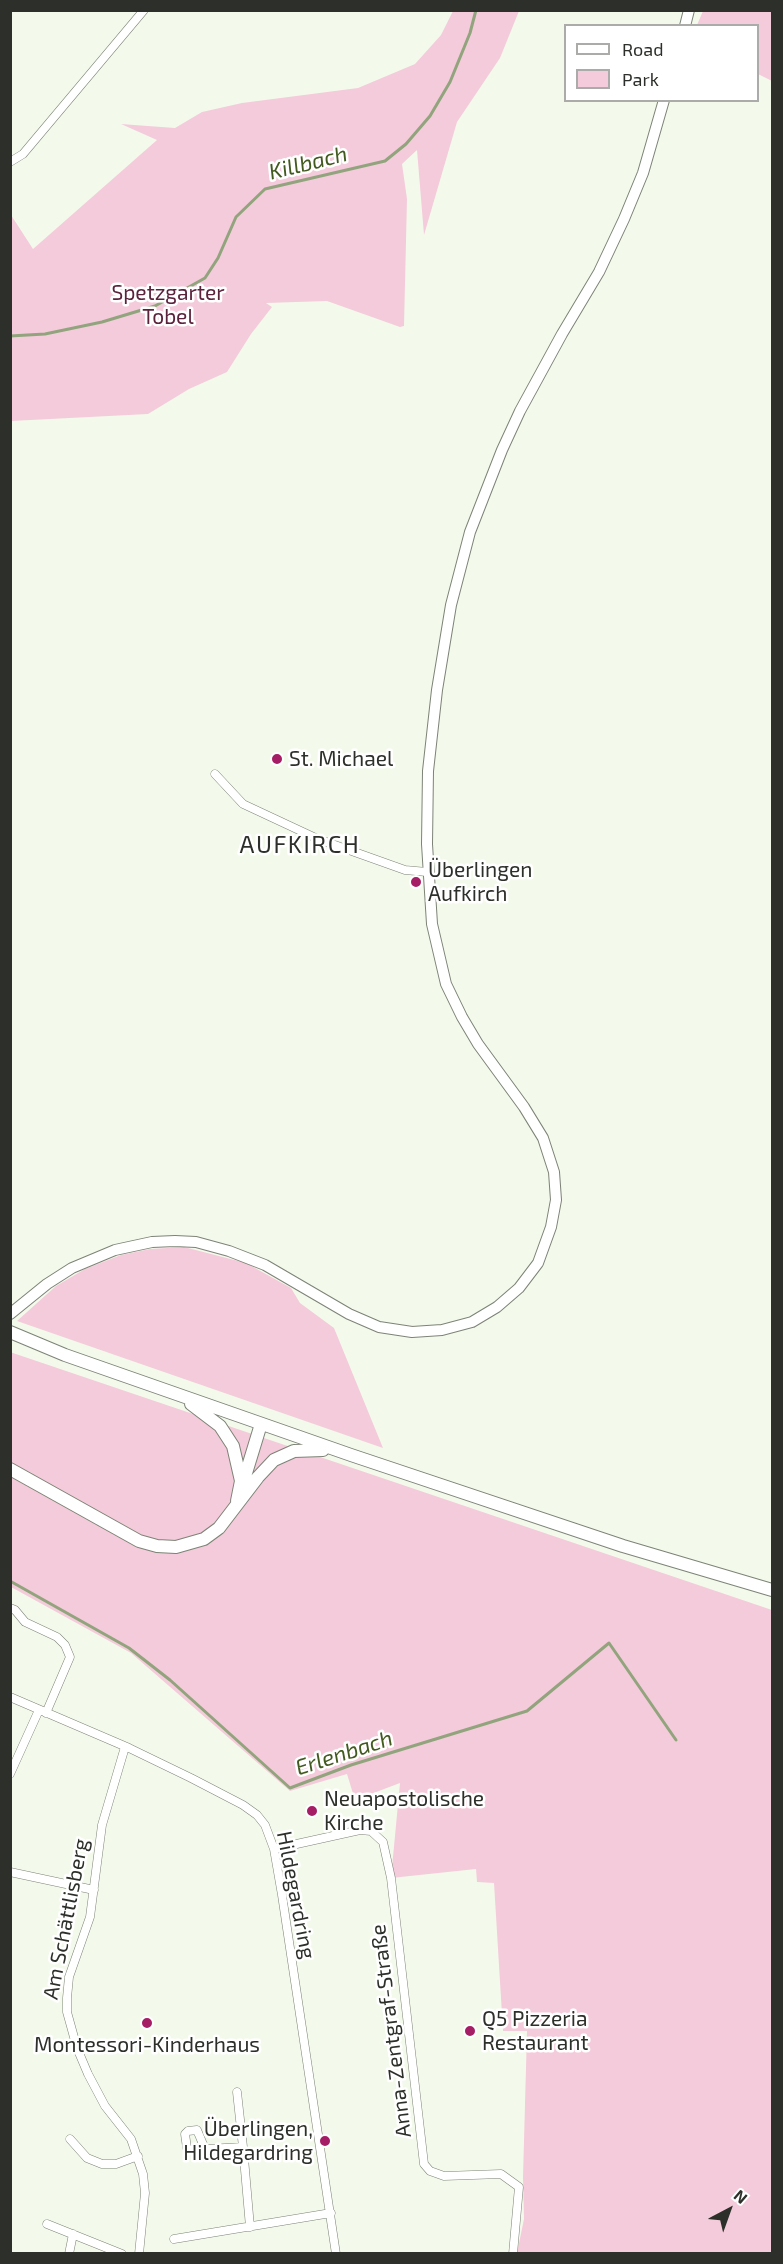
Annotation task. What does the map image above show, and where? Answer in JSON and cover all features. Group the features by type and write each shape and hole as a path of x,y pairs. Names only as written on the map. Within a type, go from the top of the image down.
{"main road":[{"path":"10,1332 57,1352 351,1455 613,1542 772,1590"},
{"path":"176,1393 212,1418 228,1436 239,1465 243,1492"},
{"path":"10,1469 139,1541 157,1546 185,1546 204,1539 219,1528 233,1510 243,1492 265,1425"},
{"path":"243,1492 266,1468 294,1451 317,1449 351,1455"}],"street":[{"path":"10,162 23,154 144,10"},
{"path":"14,1311 47,1284 88,1261 140,1244 175,1241 196,1242 266,1265 349,1314 379,1327 412,1332 442,1330 472,1322 497,1307 519,1288 538,1263 551,1227 556,1200 554,1172 543,1138 524,1107 478,1044 446,984 432,924 427,872 428,771 437,690 452,605 470,532 520,411 598,272 624,219 643,173 663,102"},
{"path":"215,774 243,804 318,839 405,870 427,872"},
{"path":"10,1608 15,1610 25,1622 57,1636 70,1657 10,1774"},
{"name":"Hildegardring","path":"10,1697 125,1747 243,1805 257,1815 265,1826 274,1849 336,2253"},
{"name":"Am Schättlisberg","path":"125,1747 102,1826 94,1890 86,1930 69,1977 67,2012 77,2048 88,2074 105,2106 131,2139 138,2156 145,2193 139,2253"},
{"name":"Anna-Zentgraf-Straße","path":"274,1849 360,1830 371,1831 383,1842 392,1890 424,2164 430,2171 444,2176 501,2174 519,2187 513,2253"},
{"path":"10,1872 94,1890"},
{"path":"237,2092 250,2227"},
{"path":"70,2139 87,2158 102,2164 116,2164 138,2156"},
{"path":"205,2149 243,2147"},
{"path":"174,2239 331,2213"},
{"path":"47,2224 122,2253"},
{"path":"69,2253 73,2235"}],"green space":[{"name":"Spetzgarter Tobel","path":"453,11 519,11 500,58 457,122 424,235 417,150 402,164 407,199 404,326 400,327 327,301 266,303 272,307 251,334 227,372 189,389 148,414 11,421 11,215 33,249 157,140 121,124 175,128 202,112 242,103 358,88 415,64 441,35"},
{"path":"703,11 772,11 772,81 759,74 759,24 697,24"},
{"path":"184,1247 246,1263 291,1288 300,1303 334,1328 383,1448 17,1321 56,1286 85,1269 121,1255 150,1249"},
{"path":"10,1352 772,1610 772,2253 517,2253 524,2219 527,2031 503,2031 494,1883 477,1882 476,1869 391,1878 400,1783 355,1800 347,1774 290,1791 131,1653 11,1587"}],"waterway":[{"name":"Killbach","path":"10,336 45,334 102,322 155,306 205,278 218,258 236,217 265,189 385,161 406,144 430,116 450,82 470,33 476,10"},
{"name":"Erlenbach","path":"10,1581 129,1648 170,1680 290,1788 351,1765 527,1711 609,1643 676,1740"}],"place":[{"name":"St. Michael","path":"277,759"},
{"name":"Überlingen Aufkirch","path":"416,882"},
{"name":"Neuapostolische Kirche","path":"312,1811"},
{"name":"Montessori-Kinderhaus","path":"147,2023"},
{"name":"Q5 Pizzeria Restaurant","path":"470,2031"},
{"name":"Überlingen, Hildegardring","path":"325,2141"}],"district":[{"name":"AUFKIRCH","path":"300,845"}]}
